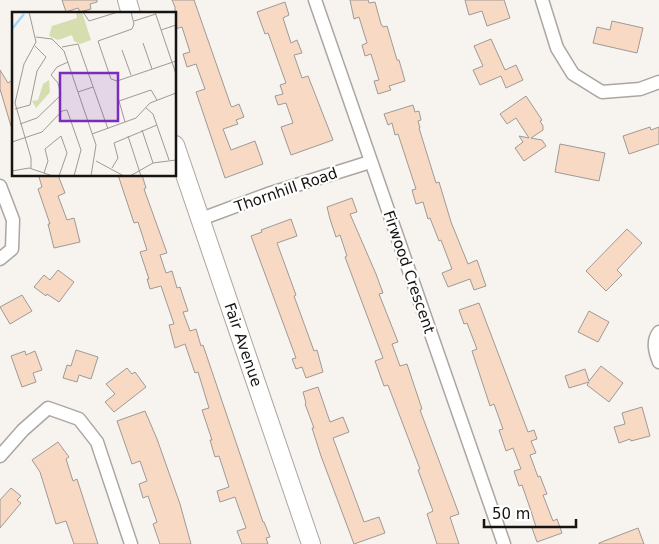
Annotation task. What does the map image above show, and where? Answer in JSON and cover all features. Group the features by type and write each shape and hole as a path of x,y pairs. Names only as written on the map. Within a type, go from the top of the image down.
{"street":[{"name":"Firwood Crescent","path":"315,0 504,544"},
{"path":"542,0 557,48 573,74 602,92 640,89 659,82"},
{"name":"Fair Avenue","path":"176,148 312,544"},
{"name":"Thornhill Road","path":"201,218 268,194 370,162"},
{"path":"0,186 13,220 12,249 0,260"},
{"path":"659,332 656,335 654,350 659,362"},
{"path":"0,456 23,430 48,408 79,419 97,442 131,544"}],"building":[{"path":"62,0 97,0 97,2 90,4 91,9 80,12 78,8 66,12"},
{"path":"172,0 194,0 231,106 239,104 244,117 236,120 238,124 223,129 231,150 255,141 263,164 225,178 196,92 205,89 196,64 187,67 183,54 190,52 182,27 176,29 175,7"},
{"path":"350,0 375,2 381,24 383,27 387,26 405,81 389,86 391,90 378,94 374,81 379,80 371,54 365,56 362,45 367,43 359,17 354,19"},
{"path":"465,0 504,0 510,18 487,26 482,11 469,15"},
{"path":"285,2 289,15 283,18 291,43 297,40 302,53 294,55 302,78 308,76 333,140 291,155 281,127 293,123 286,103 278,105 275,96 283,94 280,85 286,83 268,33 265,34 257,12"},
{"path":"612,21 643,28 637,53 593,43 597,27 610,30"},
{"path":"491,39 505,70 516,65 523,80 506,88 501,76 480,85 473,70 483,66 474,46"},
{"path":"0,70 8,83 12,80 12,126 11,126 0,89"},
{"path":"526,96 542,120 540,121 543,126 543,130 531,138 542,140 546,146 524,161 515,148 523,142 519,136 529,138 516,118 507,124 500,114"},
{"path":"413,105 415,112 419,111 421,120 418,121 419,128 436,183 439,182 451,222 468,264 477,260 486,286 474,290 470,279 448,287 442,273 452,269 441,240 439,241 430,218 428,219 423,202 416,204 412,190 416,189 398,134 395,135 392,123 388,125 384,114"},
{"path":"650,127 651,130 659,127 659,144 629,154 623,136"},
{"path":"560,144 605,153 599,181 555,172"},
{"path":"58,176 65,193 58,196 67,220 74,218 80,242 54,248 48,224 50,224 38,189 42,187 39,177"},
{"path":"118,176 142,176 146,188 144,189 167,253 160,255 166,273 172,271 177,288 180,287 188,311 183,312 190,331 196,329 201,346 203,345 263,522 270,537 266,538 268,544 242,544 237,531 246,528 235,497 220,502 217,491 229,487 219,456 215,457 210,440 212,440 202,410 209,408 198,372 195,373 185,344 175,348 169,325 174,324 161,286 150,289 147,279 149,279 140,252 147,250 138,222 134,223"},
{"path":"352,198 357,212 350,214 376,274 383,293 379,294 398,342 392,344 400,366 407,364 422,409 420,410 459,514 450,517 459,544 437,544 427,514 433,511 418,470 420,469 388,385 384,386 375,361 383,358 345,257 347,256 340,235 336,237 330,219 327,207"},
{"path":"291,219 297,236 277,243 296,295 294,296 314,351 317,350 323,372 306,378 302,367 296,369 292,359 296,358 251,236 262,232 261,230"},
{"path":"627,229 642,243 617,270 622,275 606,291 586,271"},
{"path":"58,270 74,282 59,302 47,294 46,296 34,287 44,275 50,280"},
{"path":"22,295 32,311 10,324 0,307"},
{"path":"479,303 528,432 534,430 537,439 531,441 536,453 530,455 547,494 543,495 553,521 557,519 562,533 537,542 532,528 536,527 531,511 522,485 519,486 514,471 521,469 513,448 506,451 499,430 503,429 494,404 490,406 472,351 477,349 467,323 464,324 459,310"},
{"path":"589,311 609,322 598,342 578,332"},
{"path":"76,350 98,357 91,379 79,375 77,382 63,378 67,365 71,366"},
{"path":"25,351 26,355 35,351 42,370 33,373 36,382 22,387 11,356"},
{"path":"601,366 623,383 609,402 587,385 589,382 569,388 565,376 585,369 589,381"},
{"path":"127,368 132,374 135,372 146,387 114,412 105,402 115,394 106,384"},
{"path":"318,387 330,422 343,417 349,432 333,438 364,522 379,517 385,533 354,544 321,456 312,428 314,428 305,404 303,392"},
{"path":"642,407 650,436 619,443 614,427 625,424 622,413"},
{"path":"145,411 180,504 191,544 160,544 153,524 157,522 148,496 143,498 139,484 147,481 140,461 132,464 117,421"},
{"path":"58,442 69,457 66,459 73,481 77,479 98,544 74,544 66,521 56,524 40,472 32,460"},
{"path":"11,488 21,496 17,500 21,503 0,528 0,500"},
{"path":"638,528 644,544 599,544 599,543"}]}
